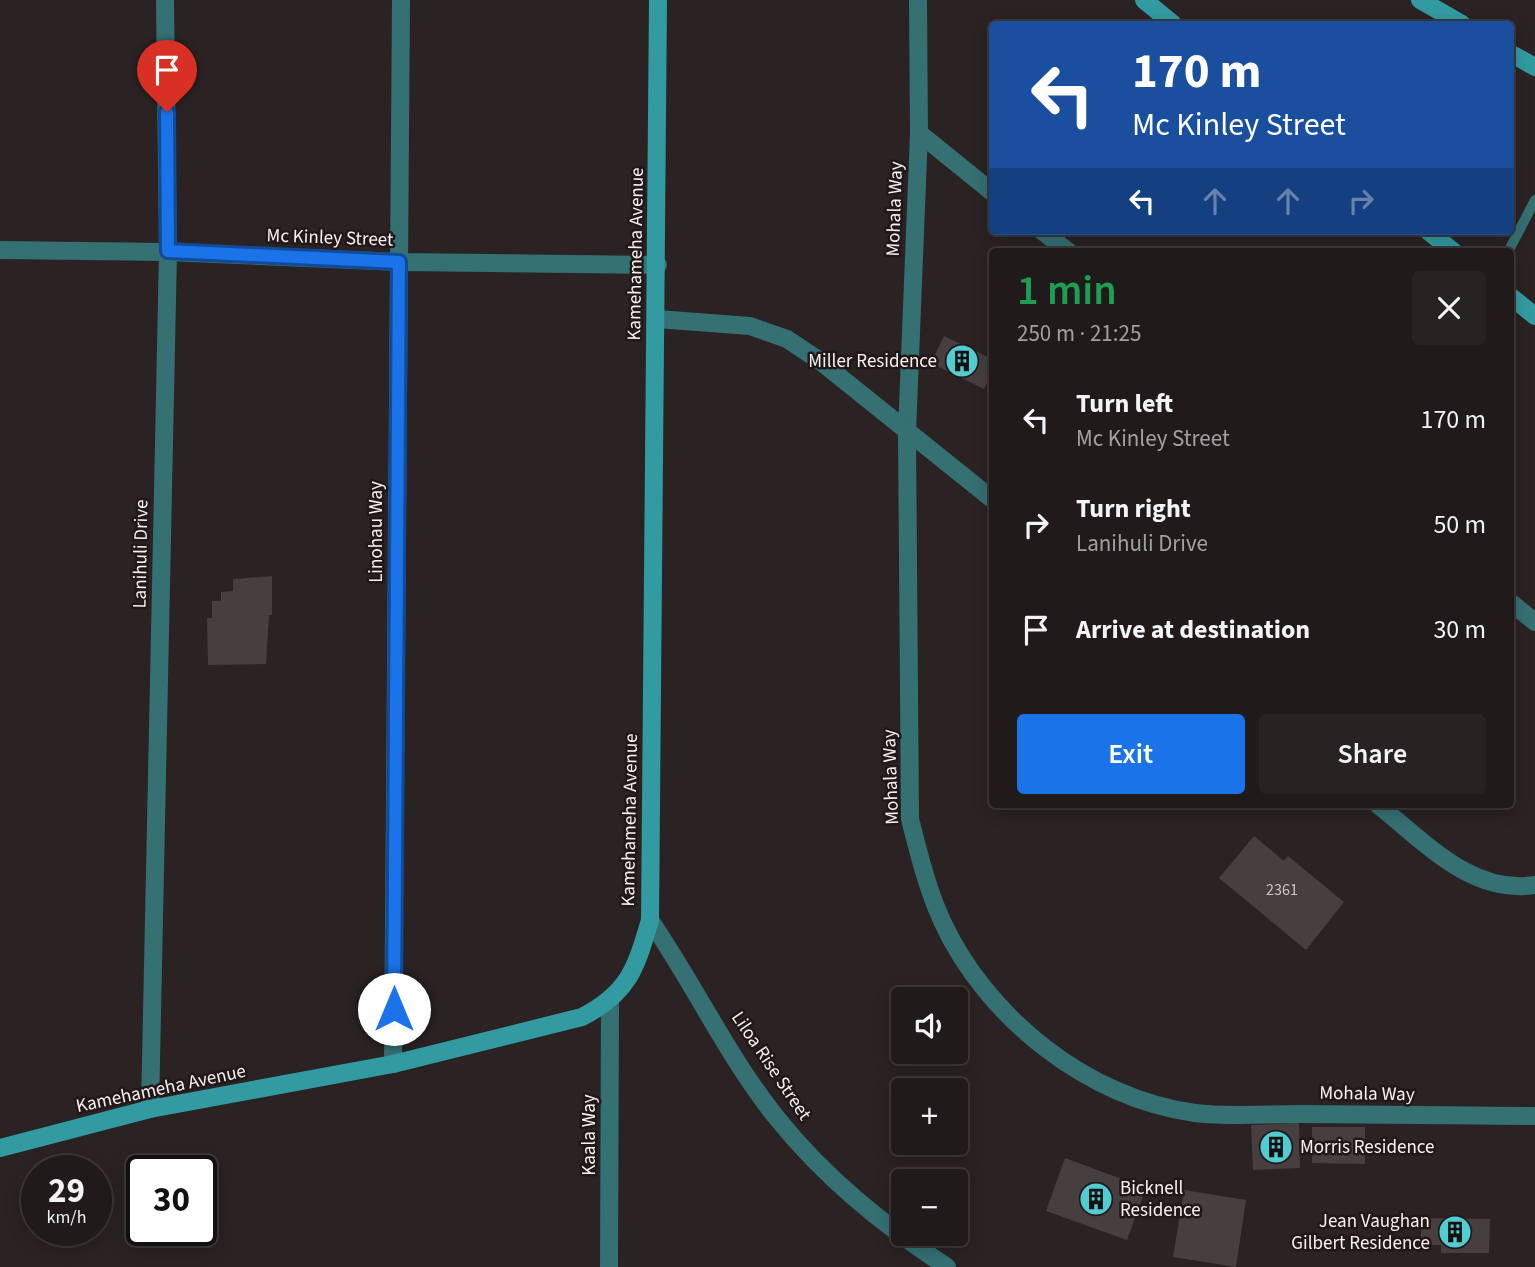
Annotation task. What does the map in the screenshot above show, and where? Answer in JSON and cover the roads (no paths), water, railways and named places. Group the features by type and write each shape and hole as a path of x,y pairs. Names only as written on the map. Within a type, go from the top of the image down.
{"street":[{"name":"Lanihuli Drive","path":"150,1109 168,251 165,0"},
{"name":"Linohau Way","path":"393,1064 401,0"},
{"name":"Kamehameha Avenue","path":"0,1148 150,1109 393,1064 582,1017 610,1003 626,983 640,955 650,920 658,265 658,0"},
{"name":"Mohala Way","path":"918,0 919,133 907,432 911,819 923,872 943,922 970,968 1004,1010 1044,1047 1089,1076 1138,1099 1195,1113 1535,1116"},
{"path":"1144,0 1169,21"},
{"path":"1420,0 1457,21"},
{"path":"1514,54 1535,67"},
{"path":"919,133 989,189"},
{"path":"1047,235 1064,248"},
{"path":"1433,235 1449,248"},
{"name":"Mc Kinley Street","path":"0,250 168,251 399,262 658,265"},
{"path":"1514,299 1535,316"},
{"path":"657,319 750,326 787,339 812,355 989,497"},
{"path":"1514,605 1535,622"},
{"path":"1382,808 1464,873 1496,884 1535,885"},
{"name":"Liloa Rise Street","path":"650,920 775,1115 827,1175 887,1227 947,1267"},
{"name":"Kaala Way","path":"609,1267 610,1003"}],"lane":[{"path":"1510,248 1535,200"}],"place":[{"name":"Miller Residence","path":"962,361"},
{"name":"Morris Residence","path":"1276,1147"},
{"name":"Bicknell Residence","path":"1096,1199"},
{"name":"Jean Vaughan Gilbert Residence","path":"1455,1232"}]}
